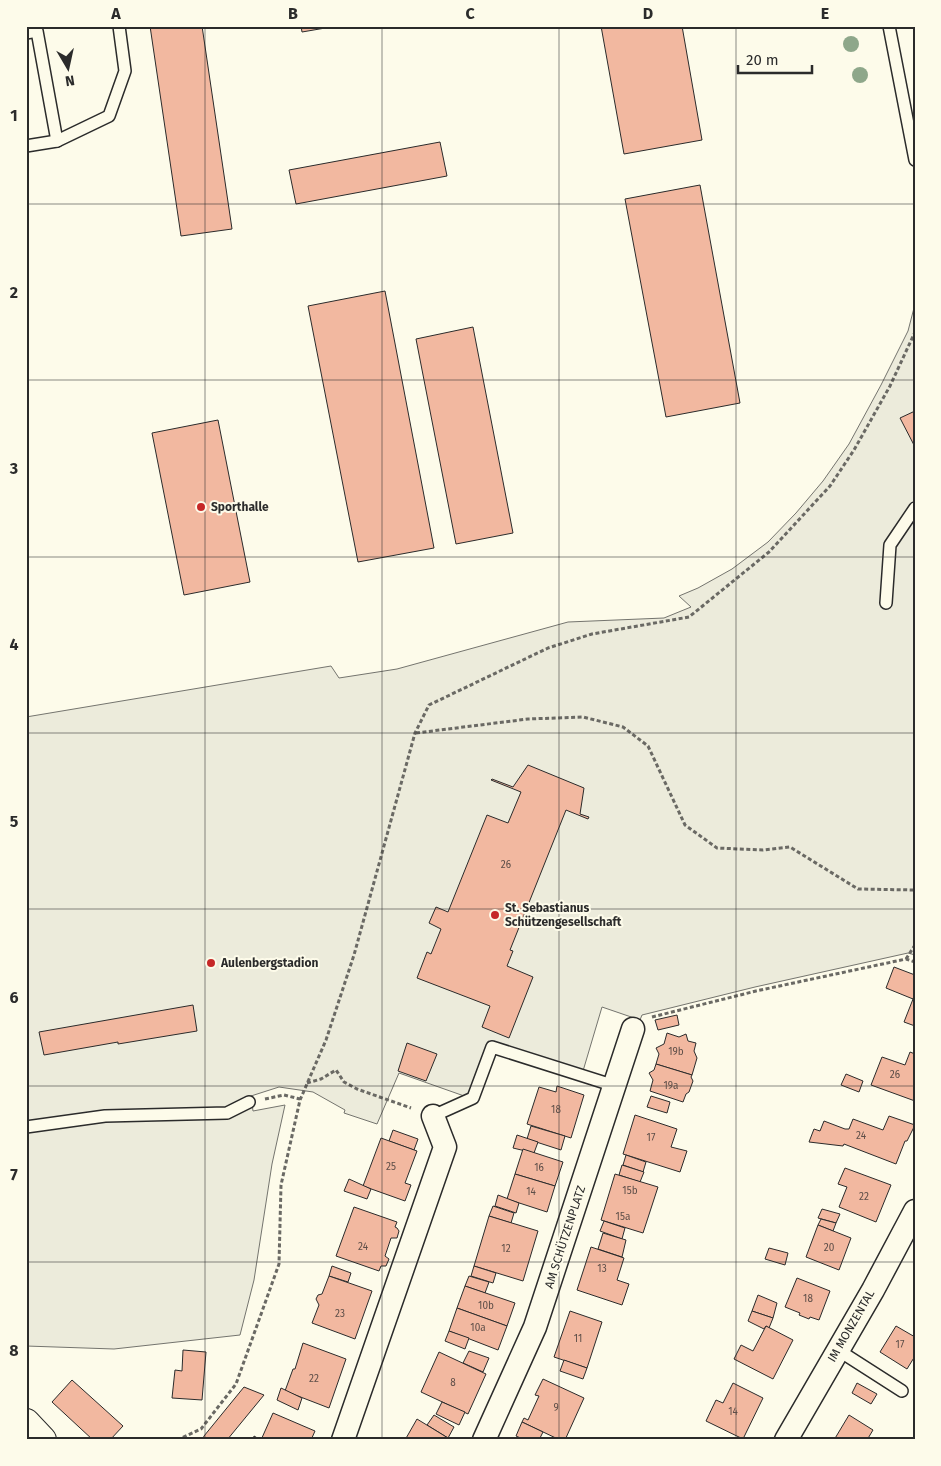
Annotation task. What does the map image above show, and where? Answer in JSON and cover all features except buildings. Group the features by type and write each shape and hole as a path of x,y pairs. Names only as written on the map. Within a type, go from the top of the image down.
{"street":[{"name":"AM SCHÜTZENPLATZ","path":"484,1440 535,1327 633,1029"},
{"path":"343,1440 445,1147 433,1116"},
{"name":"IM MONZENTAL","path":"786,1440 873,1290 915,1212"},
{"path":"26,1423 42,1440"}],"lane":[{"path":"26,146 57,141 109,116 125,71 119,26"},
{"path":"889,26 915,160"},
{"path":"26,33 37,31 57,141"},
{"path":"886,603 890,545 915,508"},
{"path":"433,1116 473,1098 492,1047 615,1086"},
{"path":"26,1127 105,1116 228,1113 249,1102"},
{"path":"838,1350 902,1391"}],"path":[{"path":"177,1440 202,1429 236,1384 279,1264 281,1185 300,1100 326,1040 354,954 415,733 429,705 548,648 592,634 689,617 769,552 830,486 854,450 890,386 915,332"},
{"path":"415,733 546,718 583,717 623,727 648,746 685,825 717,848 763,850 790,847 858,889 915,890"},
{"path":"906,959 915,945"},
{"path":"633,1029 647,1018 756,991 906,959 915,962"},
{"path":"306,1083 321,1079 336,1070 344,1082 357,1089 433,1116"},
{"path":"249,1102 284,1095 300,1100"}],"shaded area":[{"path":"915,304 915,955 908,953 755,987 642,1015 640,1020 602,1007 583,1071 488,1041 467,1097 399,1073 377,1124 344,1113 345,1110 313,1092 279,1087 251,1096 253,1111 285,1105 272,1164 254,1280 240,1335 114,1349 26,1346 26,717 331,666 339,678 397,669 568,622 664,618 691,607 679,596 732,569 768,542 823,481 849,444 881,385 908,331"}],"place":[{"name":"Sporthalle","path":"201,507"},
{"name":"St. Sebastianus Schützengesellschaft","path":"495,915"},
{"name":"Aulenbergstadion","path":"211,963"}]}
